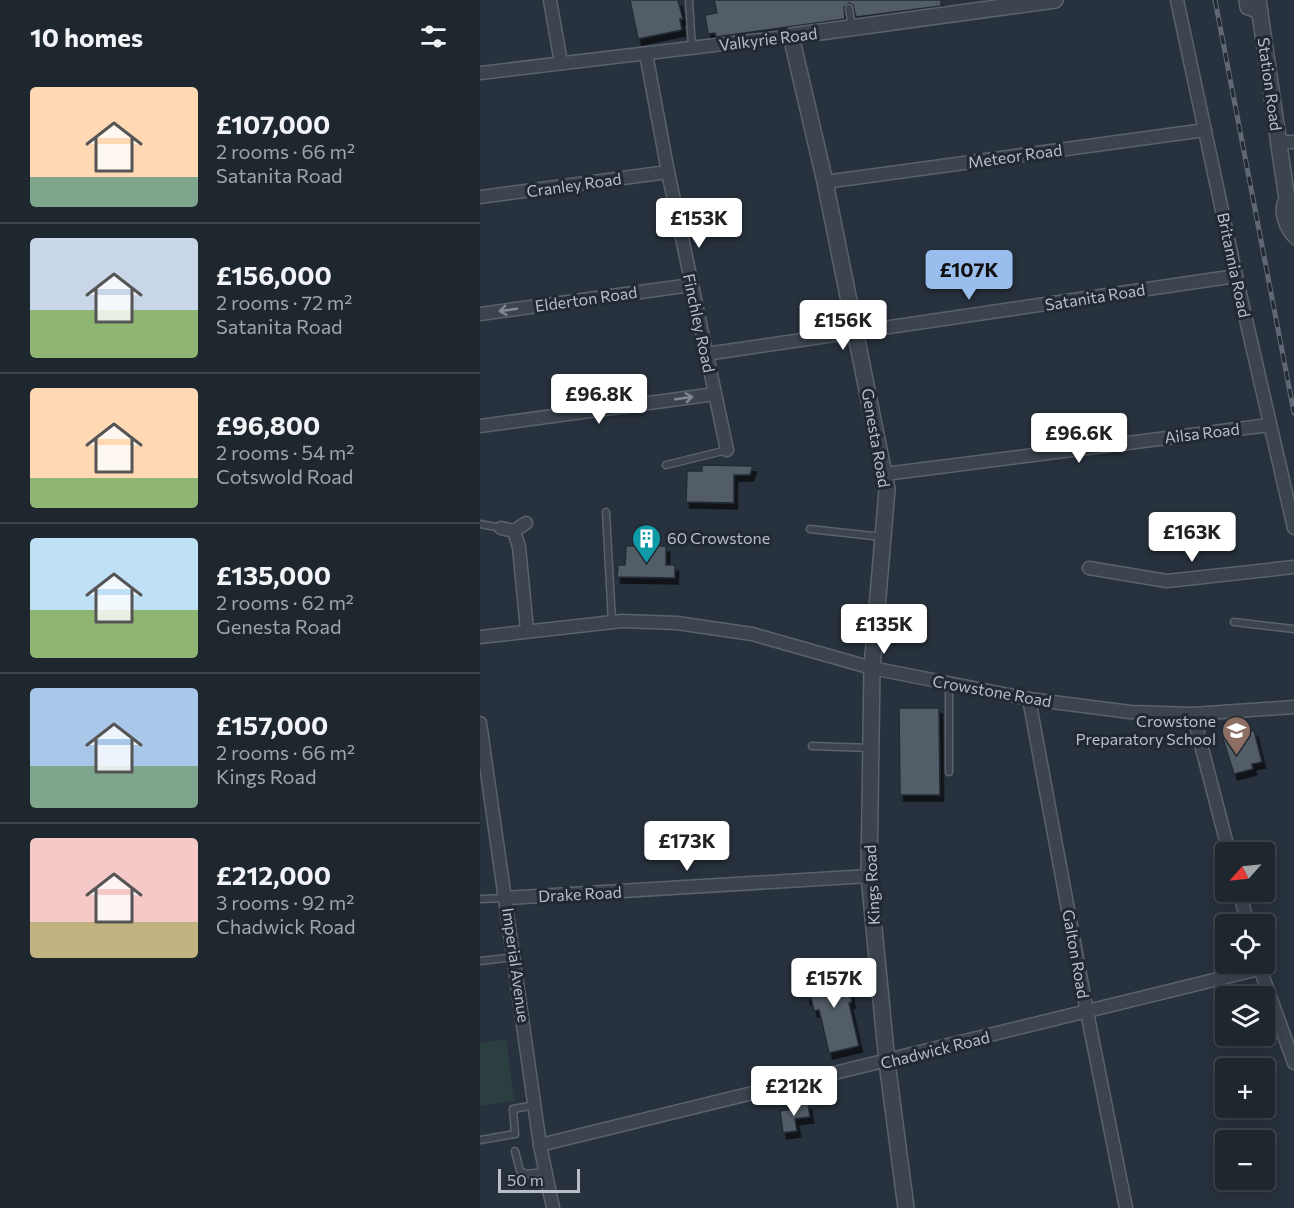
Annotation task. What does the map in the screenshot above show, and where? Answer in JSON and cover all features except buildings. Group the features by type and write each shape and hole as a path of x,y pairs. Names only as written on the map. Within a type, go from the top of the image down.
{"street":[{"path":"550,0 561,63"},
{"name":"Valkyrie Road","path":"480,73 852,28 957,7 1055,0"},
{"name":"Britannia Road","path":"1177,0 1269,425 1294,528"},
{"name":"Station Road","path":"1247,0 1248,7 1259,6 1286,142 1286,194 1294,231"},
{"name":"Genesta Road","path":"791,36 825,182 887,489 872,668"},
{"name":"Finchley Road","path":"646,54 668,172 726,450"},
{"name":"Meteor Road","path":"825,182 1205,130"},
{"name":"Cranley Road","path":"480,197 668,172"},
{"name":"Satanita Road","path":"706,354 1236,276"},
{"name":"Elderton Road","path":"480,314 691,285"},
{"path":"480,426 715,394"},
{"name":"Ailsa Road","path":"885,474 1269,425"},
{"path":"501,528 514,531 526,523"},
{"path":"514,531 519,548 527,630"},
{"path":"1089,568 1167,581 1294,567"},
{"name":"Crowstone Road","path":"480,637 612,622 677,623 752,634 872,668 1029,699 1130,712 1193,714 1294,707"},
{"name":"Kings Road","path":"872,668 869,876 887,1062 906,1208"},
{"name":"Galton Road","path":"1029,699 1126,1208"},
{"path":"1193,714 1226,842"},
{"name":"Imperial Avenue","path":"480,723 540,1145 553,1208"},
{"name":"Drake Road","path":"506,898 869,876"},
{"name":"Chadwick Road","path":"540,1145 887,1062 1228,974"},
{"path":"1261,974 1294,1063"}],"lane":[{"path":"689,0 692,48"},
{"path":"849,8 852,28"},
{"name":"Station Road","path":"1286,194 1281,201 1282,226 1294,241"},
{"path":"666,465 726,450"},
{"path":"606,512 612,622"},
{"path":"480,524 501,528"},
{"path":"810,529 883,537"},
{"path":"1234,622 1294,629"},
{"path":"949,683 949,772"},
{"path":"812,746 870,748"},
{"path":"480,899 506,898"},
{"path":"480,961 514,957"},
{"path":"480,1140 515,1134 513,1109 536,1106"},
{"path":"515,1151 520,1171 526,1174 546,1172"}],"green space":[{"path":"506,1039 514,1101 480,1106 480,1043"}],"railway":[{"path":"1215,0 1294,413"}],"place":[{"name":"60 Crowstone","path":"646,564"},
{"name":"Crowstone Preparatory School","path":"1237,756"}]}
